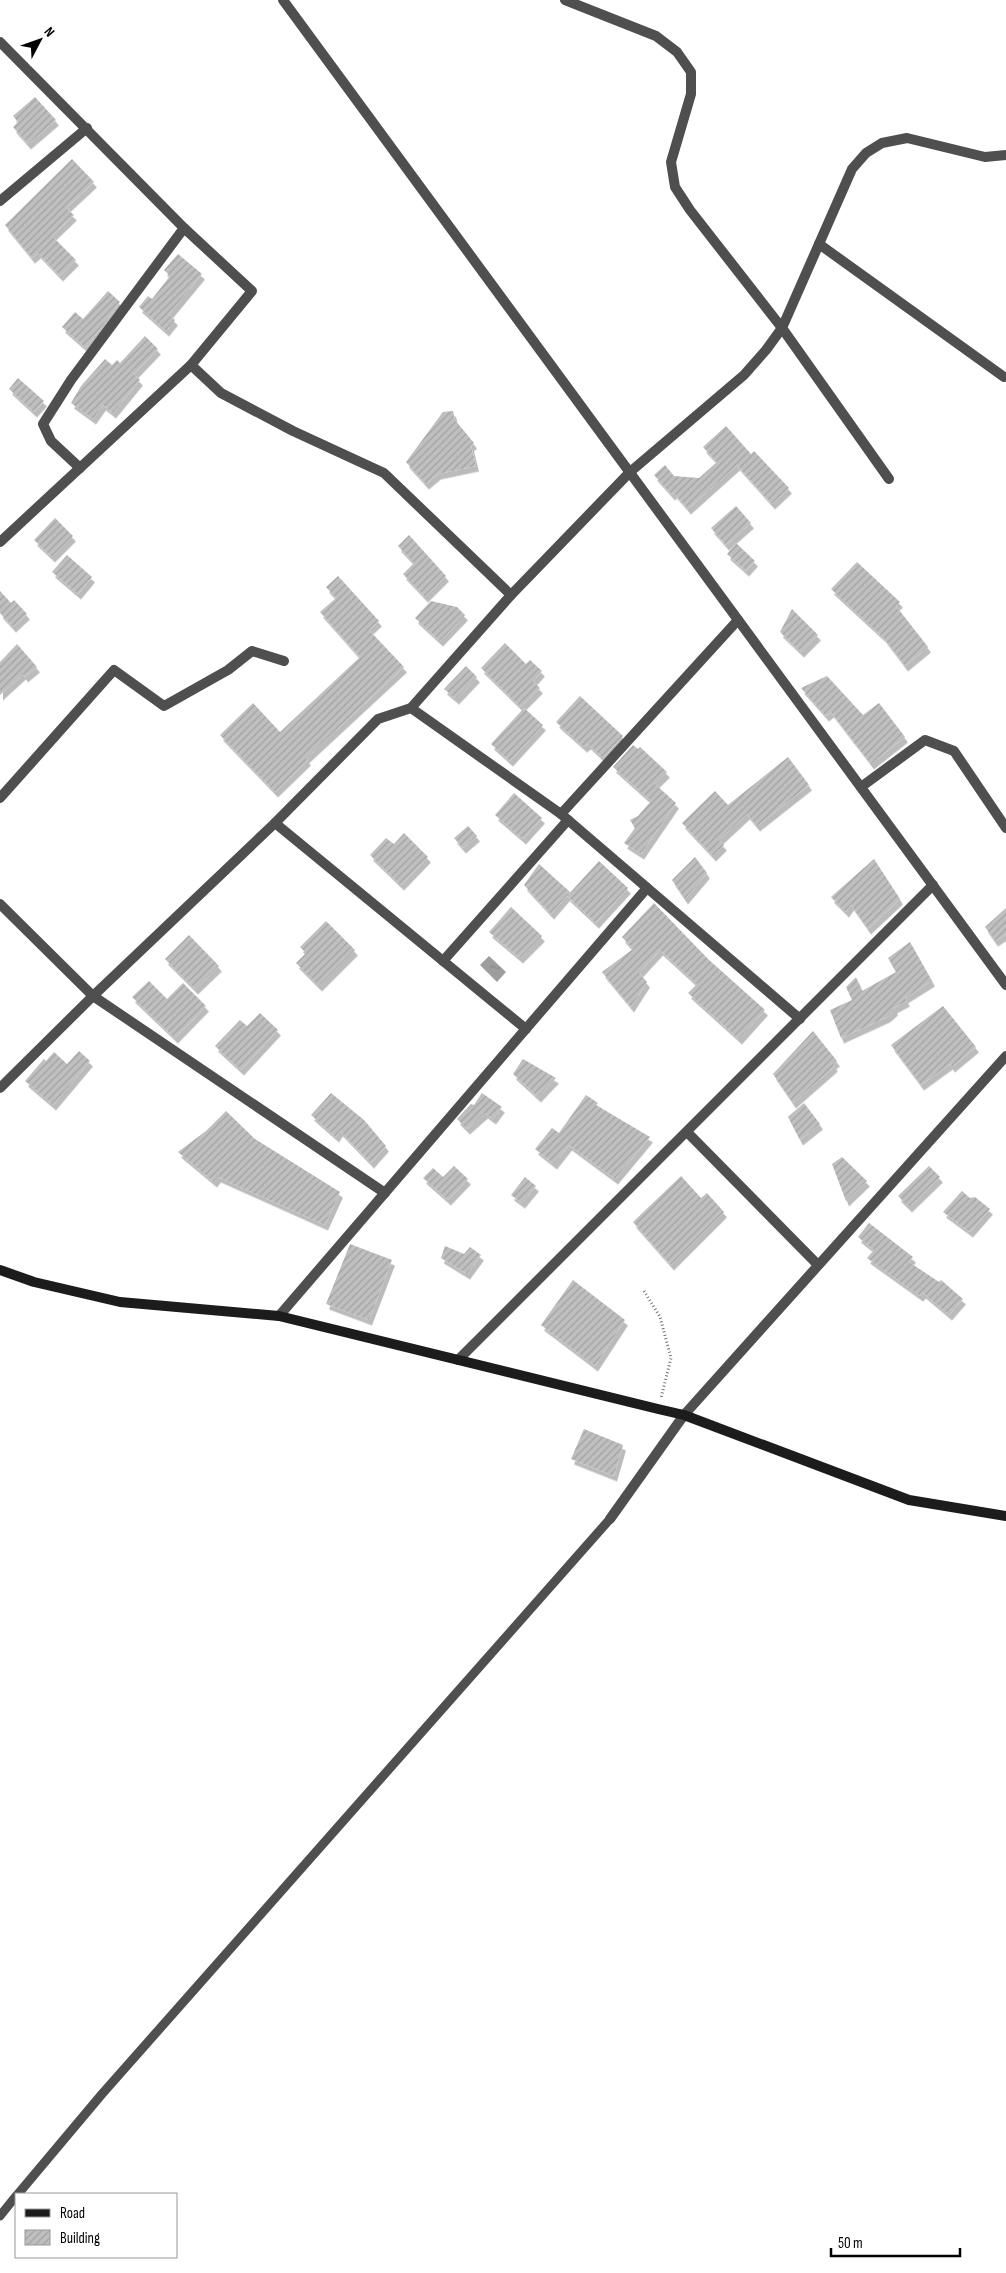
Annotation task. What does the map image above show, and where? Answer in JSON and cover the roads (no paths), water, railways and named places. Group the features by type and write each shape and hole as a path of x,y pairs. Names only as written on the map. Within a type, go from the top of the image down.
{"street":[{"path":"283,0 1006,985"},
{"path":"564,0 656,36 677,52 691,72 691,94 672,162 675,187 690,210 782,328 889,480"},
{"path":"0,42 184,228 252,291 191,365 80,468 2,536"},
{"path":"0,201 87,128"},
{"path":"0,1088 93,996 275,823 378,719 410,708 511,595 630,472 744,375 782,328 852,169 866,153 882,142 907,138 985,157 1006,155"},
{"path":"80,468 51,441 43,424 76,372 184,228"},
{"path":"819,244 1004,377"},
{"path":"191,365 221,393 293,431 384,473 511,595"},
{"path":"443,961 564,817 738,620"},
{"path":"0,798 114,670 164,706 228,670 252,652 284,660"},
{"path":"410,708 564,817 800,1019"},
{"path":"861,787 925,740 954,752 1006,828"},
{"path":"275,823 526,1029"},
{"path":"458,1360 933,886"},
{"path":"279,1316 647,888"},
{"path":"0,904 93,996 385,1193"},
{"path":"610,1519 684,1415 1006,1056"},
{"path":"687,1132 818,1265"},
{"path":"0,1270 34,1282 120,1302 279,1316 684,1415 909,1500 1006,1516"}],"lane":[{"path":"19,2193 115,2079 610,1519"},
{"path":"0,2216 15,2197"}],"water":[{"path":"489,956 506,972 497,982 480,965"}]}
